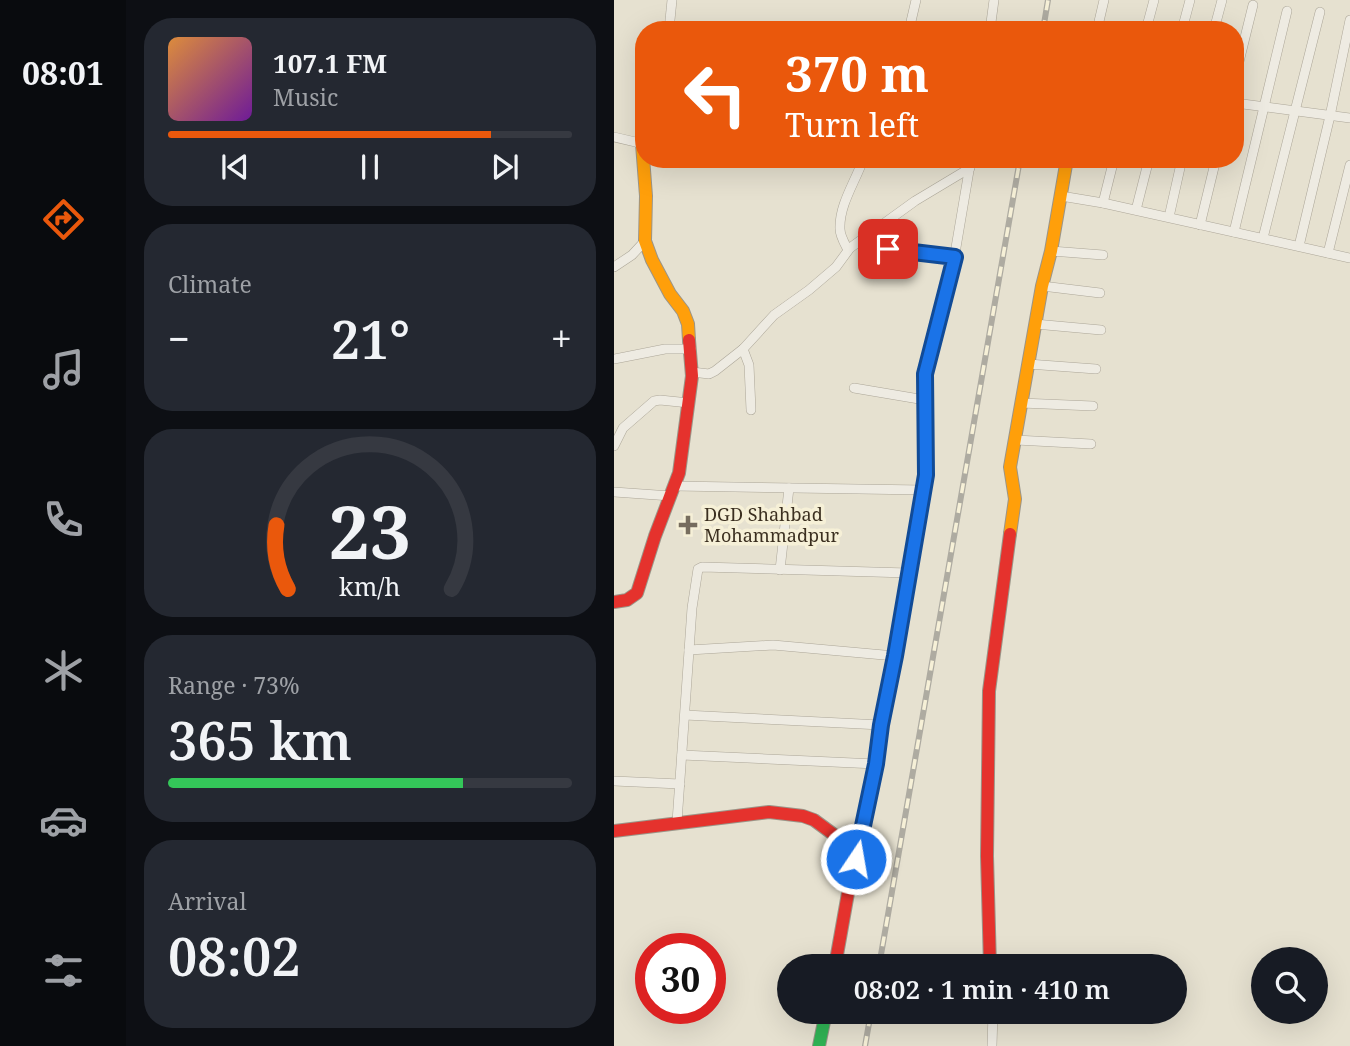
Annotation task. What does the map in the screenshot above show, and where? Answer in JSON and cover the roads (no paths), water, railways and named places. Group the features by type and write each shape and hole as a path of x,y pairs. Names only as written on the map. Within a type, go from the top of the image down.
{"street":[{"path":"670,21 672,0"},
{"path":"911,21 916,0"},
{"path":"991,21 994,0"},
{"path":"1099,21 1104,0"},
{"path":"1149,21 1154,0"},
{"path":"1184,21 1190,0"},
{"path":"1216,21 1222,0"},
{"path":"1244,42 1253,5"},
{"path":"1234,232 1287,11"},
{"path":"1263,238 1320,12"},
{"path":"1299,246 1350,20"},
{"path":"1244,105 1350,118"},
{"path":"614,137 635,142"},
{"path":"1328,253 1350,165"},
{"path":"614,602 625,602 637,593 679,474 692,372 688,324 683,311 670,295 645,241 644,168"},
{"path":"847,250 840,226 845,202 860,168"},
{"path":"692,372 712,373 743,349 774,315 836,267 847,250 965,168"},
{"path":"837,954 876,764 926,475 926,365 955,257 970,168"},
{"path":"990,954 988,691 1015,499 1010,467 1066,168"},
{"path":"1103,203 1112,168"},
{"path":"1136,210 1147,168"},
{"path":"1169,217 1180,168"},
{"path":"1200,225 1214,168"},
{"path":"1060,204 1103,203 1350,258"},
{"path":"865,238 888,249 955,257"},
{"path":"614,267 632,255 645,241"},
{"path":"1051,251 1103,255"},
{"path":"1042,286 1100,293"},
{"path":"1035,324 1101,330"},
{"path":"614,359 665,349 691,349"},
{"path":"743,349 749,365 751,410"},
{"path":"1028,364 1096,369"},
{"path":"854,387 925,400"},
{"path":"614,446 623,428 654,401 689,403"},
{"path":"1021,403 1093,407"},
{"path":"1015,439 1091,444"},
{"path":"614,492 789,488 923,491"},
{"path":"780,570 789,488"},
{"path":"677,822 692,608 699,568 908,573"},
{"path":"689,650 773,645 895,656"},
{"path":"685,715 881,725"},
{"path":"682,755 876,764"},
{"path":"614,781 680,784"},
{"path":"614,831 769,812 803,816 814,820 833,834 843,853 850,882"},
{"path":"819,1046 824,1024"},
{"path":"992,1046 993,1024"}],"railway":[{"path":"1044,21 1048,0"},
{"path":"881,954 1018,168"},
{"path":"865,1046 869,1024"}],"place":[{"name":"DGD Shahbad Mohammadpur","path":"688,525"}]}
